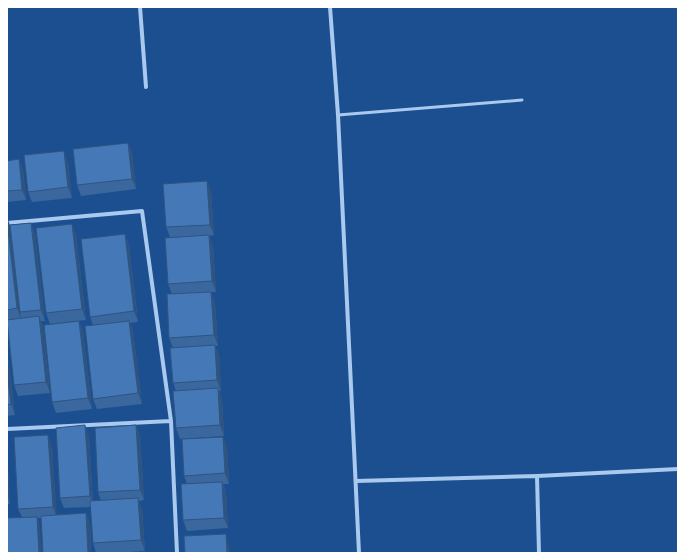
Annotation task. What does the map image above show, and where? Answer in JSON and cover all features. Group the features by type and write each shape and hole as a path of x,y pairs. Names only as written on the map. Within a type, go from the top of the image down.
{"street":[{"path":"140,7 146,87"},
{"path":"330,7 338,115 359,553"},
{"path":"7,223 142,211 171,421 176,553"},
{"path":"7,429 171,421"},
{"path":"356,482 537,476 678,469"},
{"path":"537,476 539,553"}],"lane":[{"path":"338,115 522,100"}],"building":[{"path":"128,143 132,179 77,185 73,149"},
{"path":"64,151 68,187 28,192 24,155"},
{"path":"19,159 22,190 7,191 7,161"},
{"path":"207,181 210,225 166,227 163,184"},
{"path":"7,221 17,308 7,310"},
{"path":"31,223 41,310 20,312 10,225"},
{"path":"72,224 82,309 46,313 36,228"},
{"path":"125,234 134,311 90,317 81,239"},
{"path":"209,235 212,281 168,284 165,238"},
{"path":"211,292 214,335 169,338 167,294"},
{"path":"39,316 46,382 14,385 7,320"},
{"path":"79,321 88,398 52,402 44,325"},
{"path":"129,321 138,393 93,399 85,326"},
{"path":"215,345 217,380 173,383 170,348"},
{"path":"7,373 11,404 7,405"},
{"path":"218,388 220,425 176,428 173,391"},
{"path":"85,425 90,496 60,498 56,428"},
{"path":"136,425 140,490 98,492 95,428"},
{"path":"48,435 53,507 18,509 14,437"},
{"path":"223,437 225,473 184,476 182,439"},
{"path":"222,482 224,518 183,520 181,484"},
{"path":"138,498 141,540 93,543 90,501"},
{"path":"86,513 88,553 43,553 41,516"},
{"path":"37,517 39,553 7,553 7,518"},
{"path":"226,534 227,553 185,553 184,536"}]}
